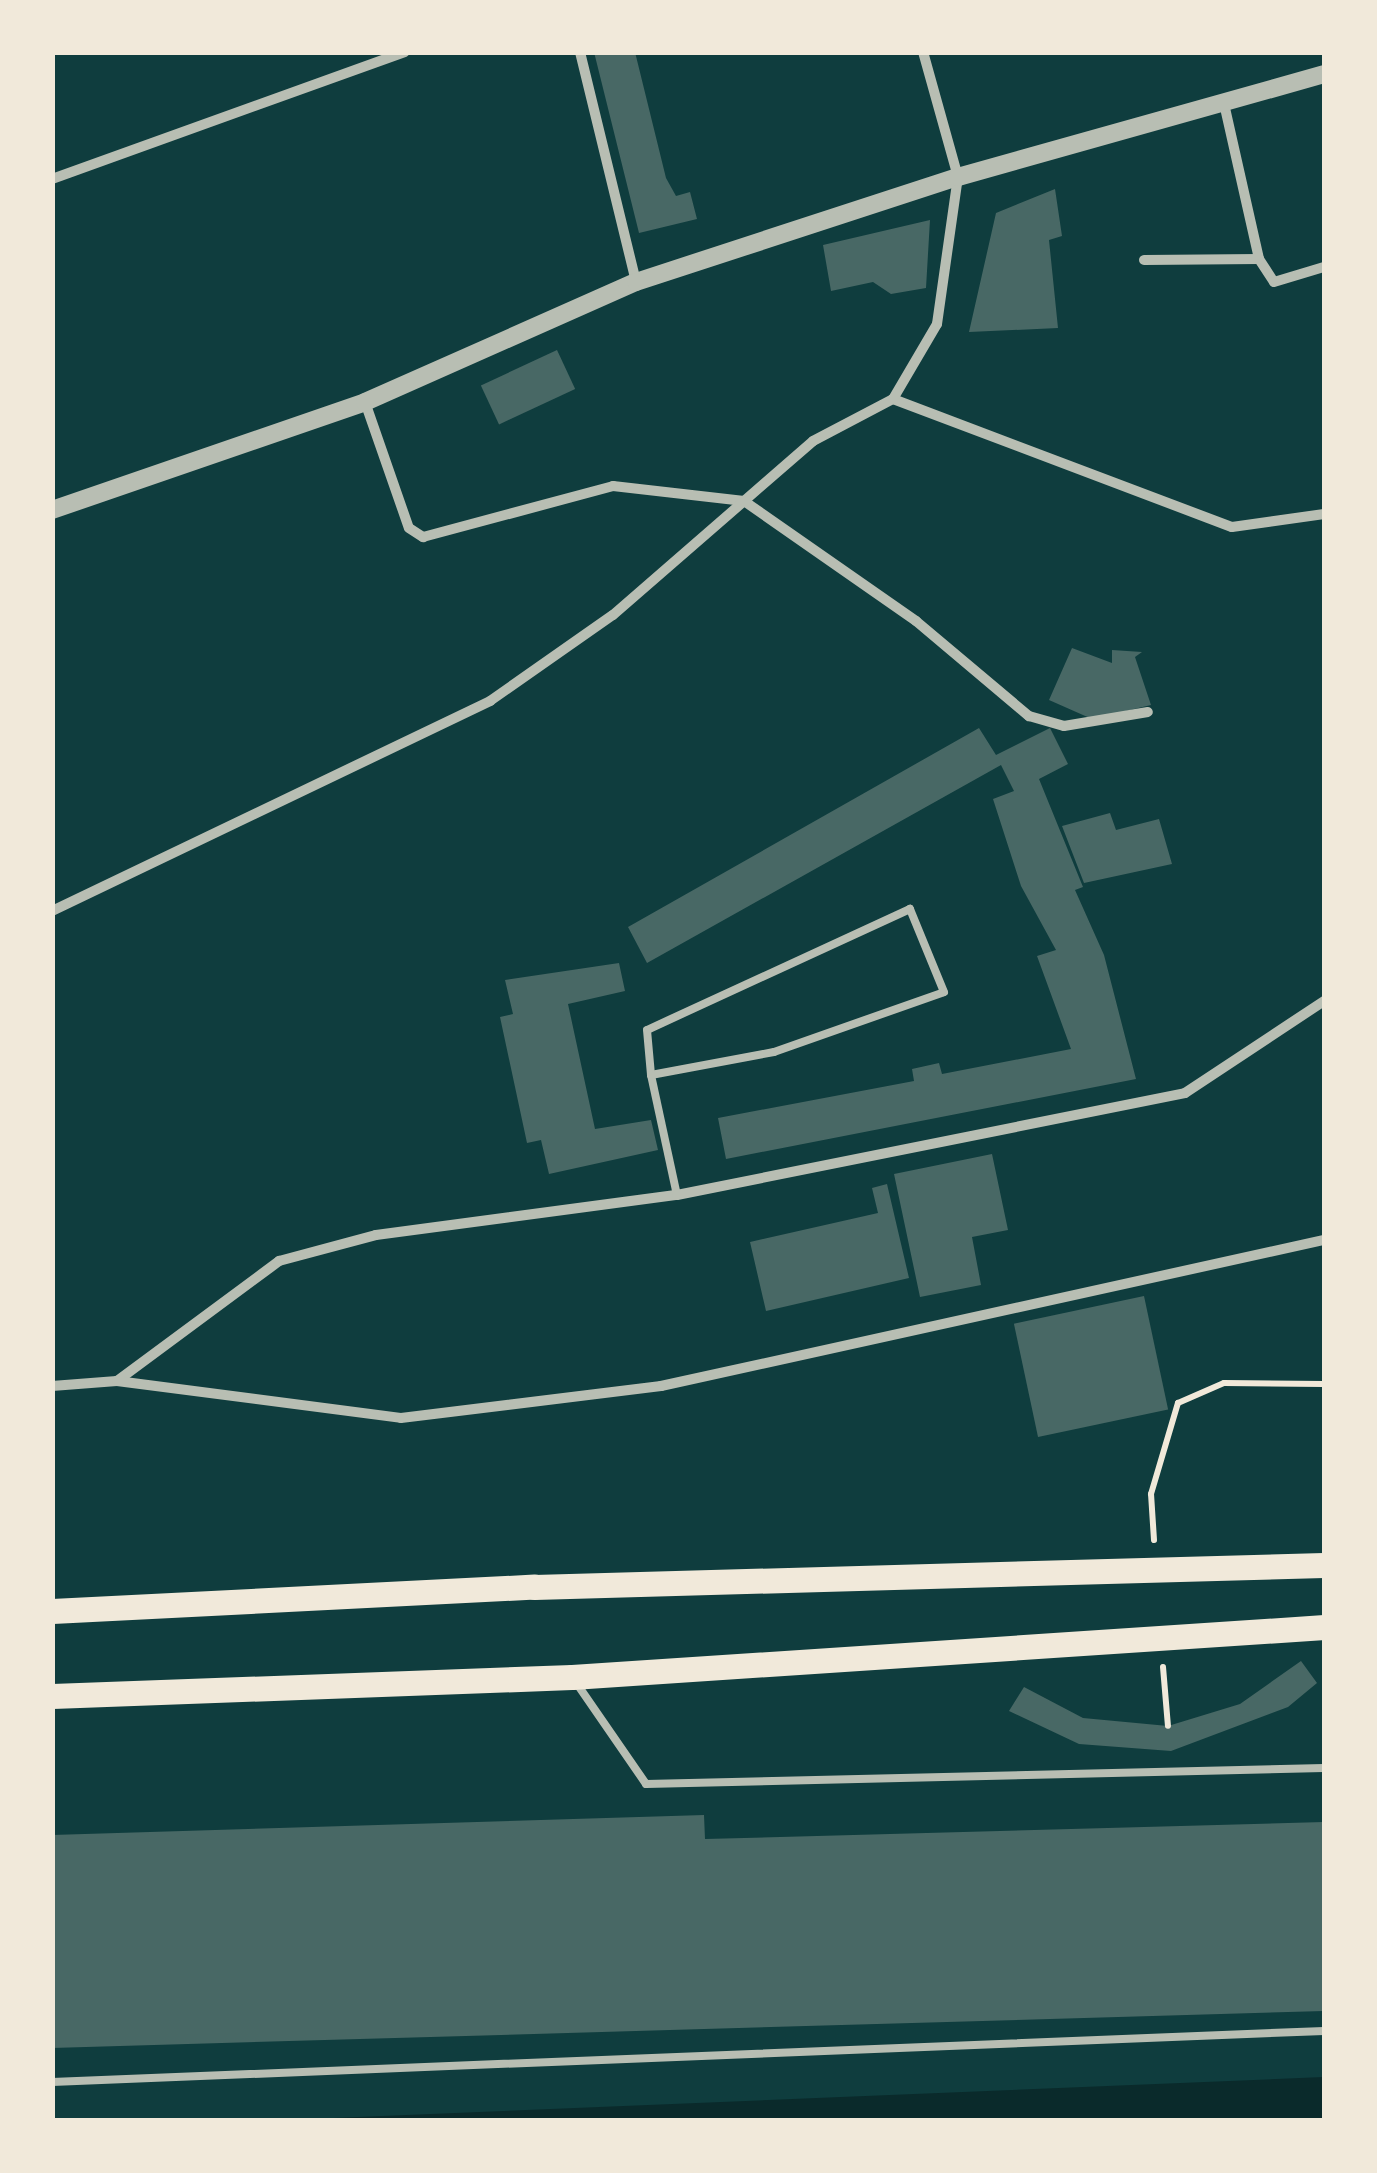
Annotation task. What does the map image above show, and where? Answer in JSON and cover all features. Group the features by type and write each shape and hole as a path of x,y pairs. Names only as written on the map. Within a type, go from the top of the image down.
{"main road":[{"path":"52,1612 554,1586 1324,1565"},
{"path":"52,1696 572,1677 1324,1627"}],"street":[{"path":"52,178 405,52"},
{"path":"580,52 636,282"},
{"path":"52,911 490,701 613,615 814,442 892,399 937,324 958,177 923,52"},
{"path":"52,510 365,402 636,282 958,177 1223,99 1324,74"},
{"path":"1223,99 1259,259 1274,282 1324,267"},
{"path":"1144,260 1259,259"},
{"path":"892,399 981,425 1216,523 1261,527 1324,514"},
{"path":"365,402 409,528 423,537 613,486 744,501 916,621 992,690 1064,726 1148,712"},
{"path":"117,1382 279,1262 376,1236 677,1195 1185,1093 1324,1001"},
{"path":"52,1386 117,1382 400,1418 661,1386 1324,1240"}],"lane":[{"path":"651,1075 774,1052 944,992 910,909 646,1030 651,1075 677,1195"},
{"path":"572,1677 646,1784 1324,1768"},
{"path":"52,2082 1324,2030"}],"path":[{"path":"1151,1494 1178,1403 1224,1383 1324,1384"}],"water":[{"path":"1324,2077 1324,2120 285,2120"}],"building":[{"path":"594,52 635,52 666,178 676,196 690,192 697,219 639,233"},
{"path":"1055,189 1062,236 1049,240 1058,328 969,332 996,213"},
{"path":"930,220 926,288 891,294 873,282 831,291 823,245"},
{"path":"557,350 575,389 499,424 481,385"},
{"path":"1072,648 1112,663 1112,650 1142,652 1135,657 1151,705 1092,719 1049,700"},
{"path":"979,728 996,755 1050,728 1068,764 1039,779 1083,887 1075,890 1104,955 1136,1079 726,1159 718,1118 914,1081 912,1069 939,1063 942,1074 1071,1049 1037,956 1056,950 1021,886 993,799 1014,791 1001,765 647,963 628,927"},
{"path":"1110,813 1116,830 1159,819 1172,864 1084,883 1062,826"},
{"path":"619,963 625,991 568,1004 595,1129 651,1120 658,1150 549,1174 541,1140 527,1143 500,1017 513,1014 505,980"},
{"path":"992,1154 1008,1230 972,1237 981,1285 920,1297 894,1174"},
{"path":"887,1184 909,1278 766,1311 750,1242 878,1213 872,1188"},
{"path":"1144,1296 1168,1409 1038,1437 1014,1324"},
{"path":"1301,1661 1317,1683 1288,1707 1171,1751 1079,1744 1009,1711 1024,1687 1083,1718 1168,1726 1240,1704"},
{"path":"704,1815 705,1839 1324,1822 1324,2011 52,2048 52,1835"}]}
